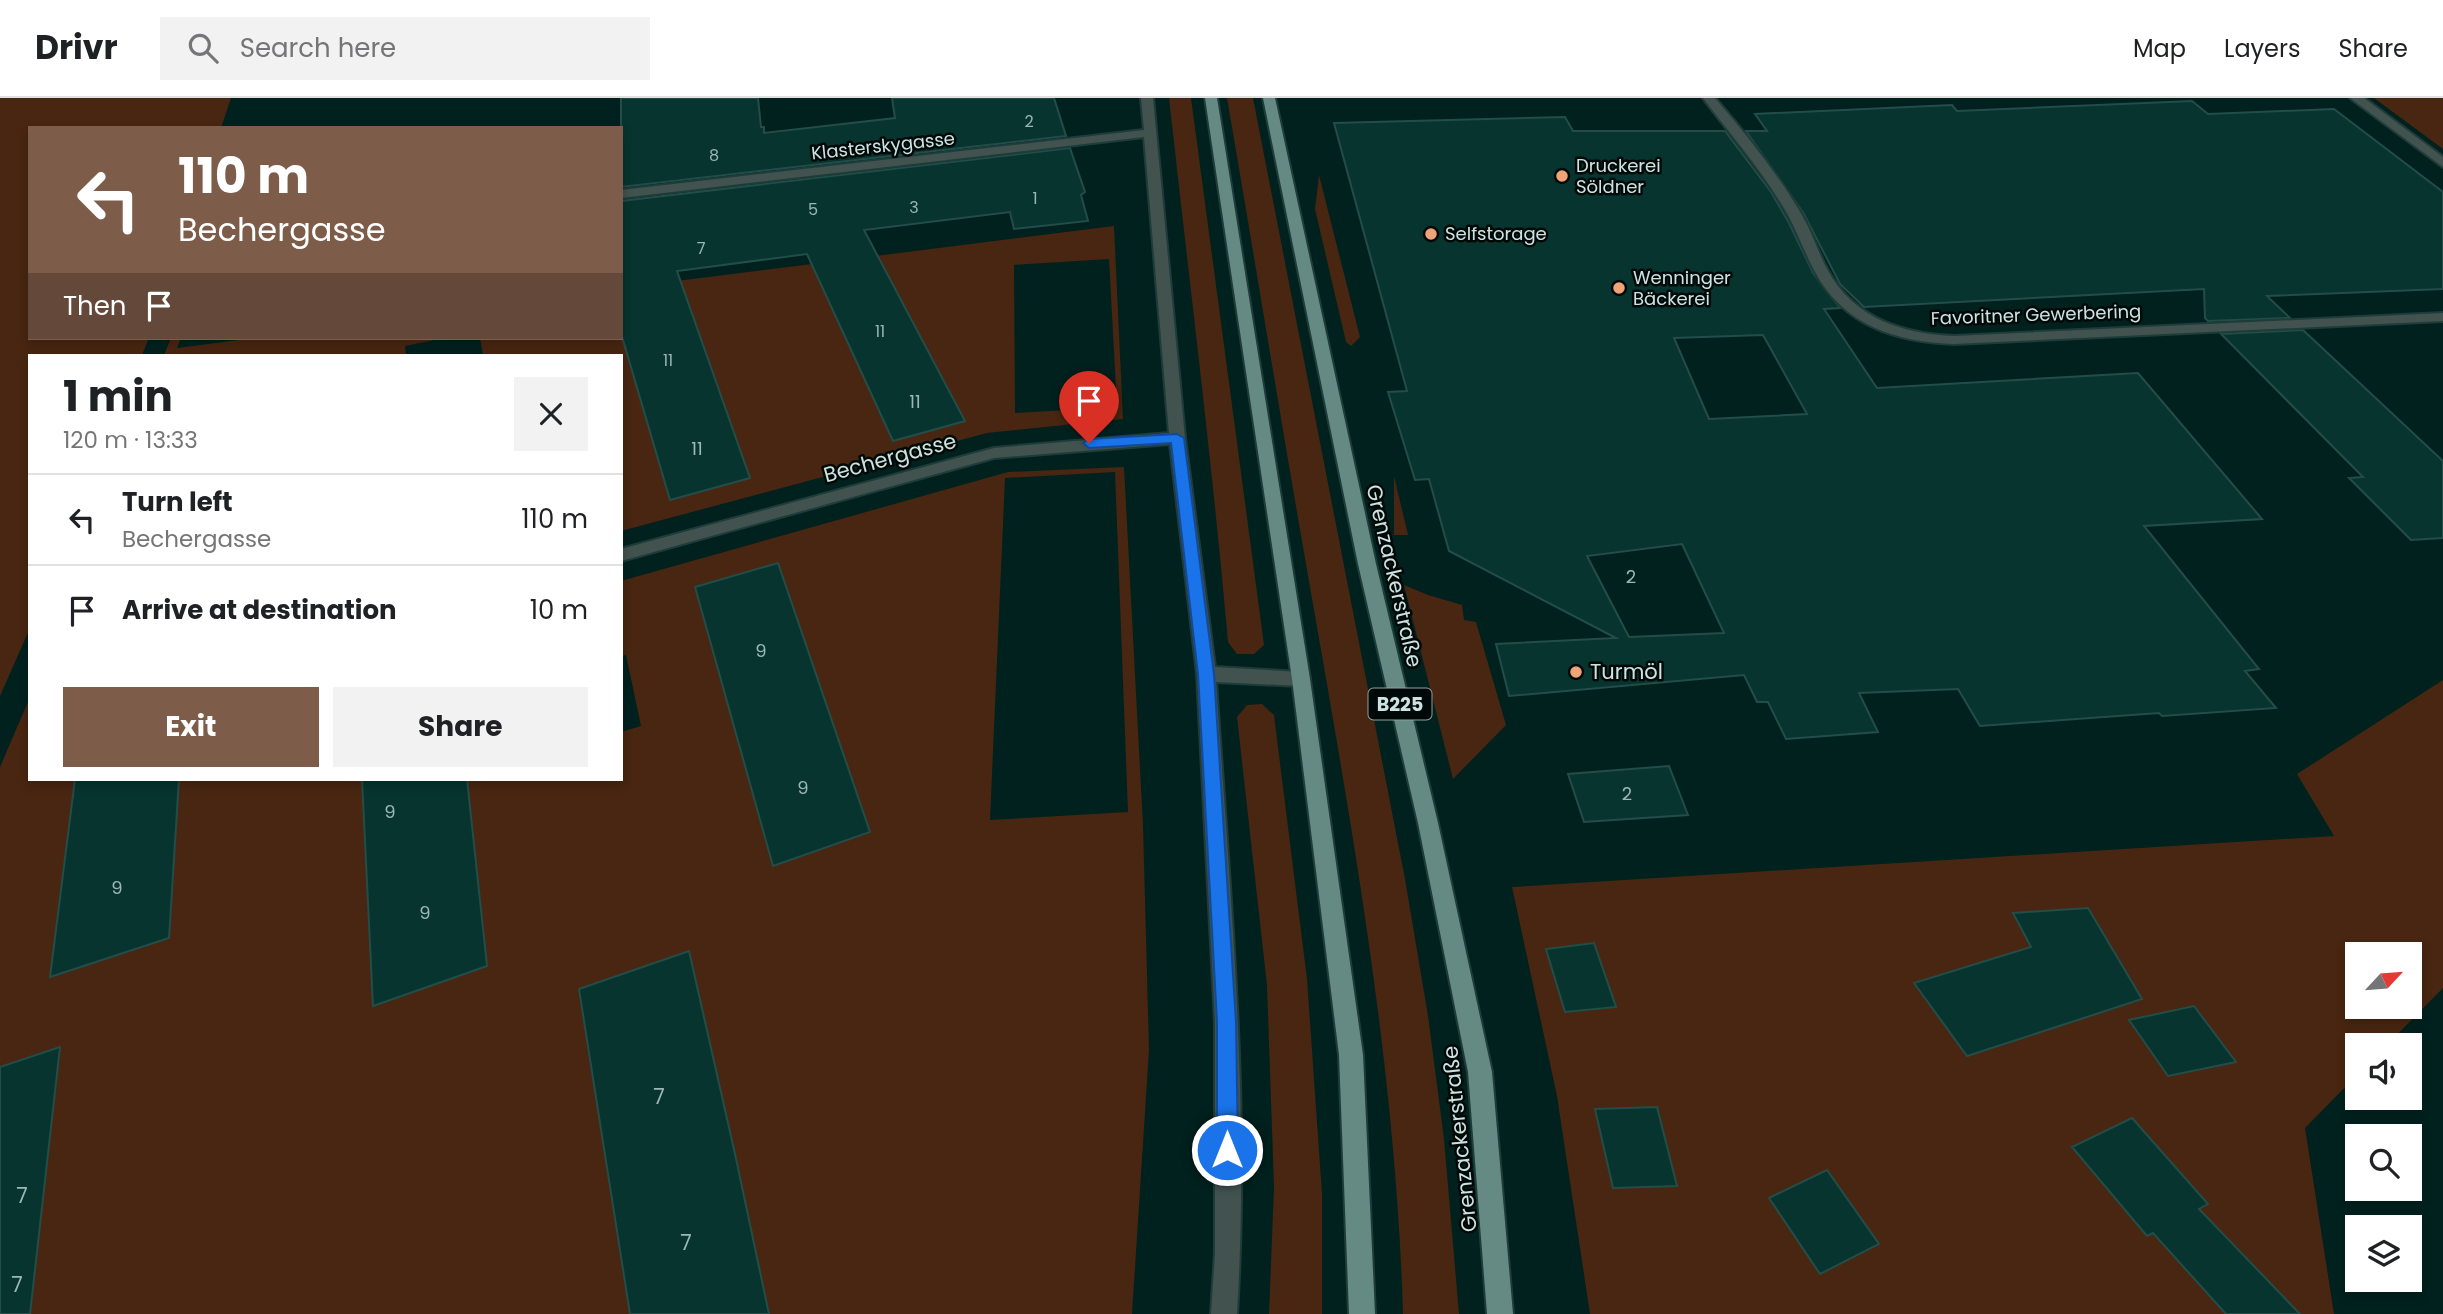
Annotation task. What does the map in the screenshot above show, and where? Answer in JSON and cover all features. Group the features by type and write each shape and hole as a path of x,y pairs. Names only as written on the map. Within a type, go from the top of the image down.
{"main road":[{"path":"1210,98 1301,679 1351,1055 1362,1314"},
{"name":"Grenzackerstraße","path":"1269,98 1367,564 1428,823 1480,1072 1500,1314"}],"street":[{"path":"1147,98 1177,438 1206,674 1227,1022 1228,1253 1224,1314"},
{"name":"Favoritner Gewerbering","path":"1709,98 1738,131 1794,212 1825,278 1844,304 1859,317 1907,337 1934,340 1968,339 2443,317"},
{"path":"2356,98 2443,163"},
{"name":"Klasterskygasse","path":"623,194 1149,134"},
{"name":"Bechergasse","path":"623,554 994,453 1177,438"},
{"path":"1206,674 1301,679"}],"shaded area":[{"path":"0,98 231,98 222,126 28,126 28,340 148,340 142,354 28,354 28,633 0,696"},
{"path":"1169,98 1191,98 1264,645 1254,654 1237,654 1228,642 1208,438"},
{"path":"1227,98 1253,98 1405,879 1428,1016 1444,1139 1459,1314 1403,1314 1392,1135 1371,957"},
{"path":"2374,98 2443,98 2443,149"},
{"path":"1319,175 1360,337 1351,346 1346,342 1315,209"},
{"path":"1114,226 1123,419 987,433 623,530 623,354 483,354 480,340 623,340 670,500 749,478 623,288","holes":["1109,259 1117,407 1015,413 1014,265","891,280 965,421 893,441 826,296"]},
{"path":"170,340 180,340 177,348 239,340 434,340 405,346 406,354 164,354"},
{"path":"1124,467 1143,825 1149,1050 1132,1314 769,1314 688,951 579,990 630,1314 30,1314 60,1048 0,1067 0,767 28,702 28,781 75,781 51,976 175,838 179,781 362,781 374,1006 487,966 467,781 623,781 623,731 641,726 626,655 623,656 623,580 1008,472","holes":["1115,472 1128,812 990,820 1005,478","778,563 870,831 773,865 695,587"]},
{"path":"1394,476 1408,535 1394,535"},
{"path":"1404,585 1462,605 1464,620 1476,622 1506,725 1453,779"},
{"path":"2443,680 2443,988 2422,1009 2422,942 2345,942 2345,1019 2413,1019 2399,1033 2345,1033 2345,1087 2305,1128 2334,1314 1590,1314 1557,1096 1512,887 2334,836 2297,774"},
{"path":"1262,704 1274,715 1307,979 1322,1194 1322,1314 1269,1314 1274,1187 1267,985 1237,717 1247,705"}],"building":[{"path":"621,98 758,98 764,133 895,118 892,98 1054,98 1066,136 623,187"},
{"path":"2192,101 2208,114 2334,109 2443,192 2443,289 2267,296 2290,318 2208,321 2205,318 2204,289 1864,307 1840,284 1804,214 1746,131 1767,131 1755,114 1952,105 1957,111"},
{"path":"1565,117 1573,131 1725,131 1771,192 1813,273 1840,308 1824,309 1877,388 2138,373 2262,519 2144,526 2259,669 2245,671 2276,708 2162,716 2159,713 1980,726 1958,689 1859,693 1878,732 1786,739 1768,702 1757,702 1744,675 1509,696 1496,644 1616,638 1449,551 1429,479 1415,480 1388,392 1407,391 1334,123","holes":["1763,335 1807,414 1709,419 1674,338","1682,544 1724,633 1629,637 1587,556"]},
{"path":"1070,148 1085,192 1081,195 1088,221 1014,229 1010,212 864,230 965,421 893,441 807,254 677,271 750,478 670,500 623,340 623,201"},
{"path":"2303,330 2443,461 2443,538 2411,540 2349,478 2363,477 2221,334"},
{"path":"778,563 870,832 773,866 695,587"},
{"path":"1669,766 1688,815 1584,822 1568,774"},
{"path":"75,781 179,781 169,938 50,977"},
{"path":"362,781 467,781 487,966 373,1006"},
{"path":"2088,908 2142,999 1967,1056 1914,983 2031,947 2013,913"},
{"path":"1594,943 1616,1007 1565,1012 1546,949"},
{"path":"689,951 769,1314 630,1314 579,989"},
{"path":"2194,1006 2236,1062 2168,1076 2129,1020"},
{"path":"60,1047 30,1314 0,1314 0,1067"},
{"path":"1657,1107 1677,1186 1613,1188 1595,1109"},
{"path":"2132,1118 2208,1204 2199,1209 2300,1314 2226,1314 2153,1233 2147,1236 2072,1147"},
{"path":"1827,1170 1879,1244 1820,1274 1769,1198"}],"place":[{"name":"Druckerei Söldner","path":"1562,176"},
{"name":"Selfstorage","path":"1431,234"},
{"name":"Wenninger Bäckerei","path":"1619,288"},
{"name":"Turmöl","path":"1576,672"}],"route":[{"path":"1089,443 1177,438 1206,674 1227,1022 1227,1150"}]}
